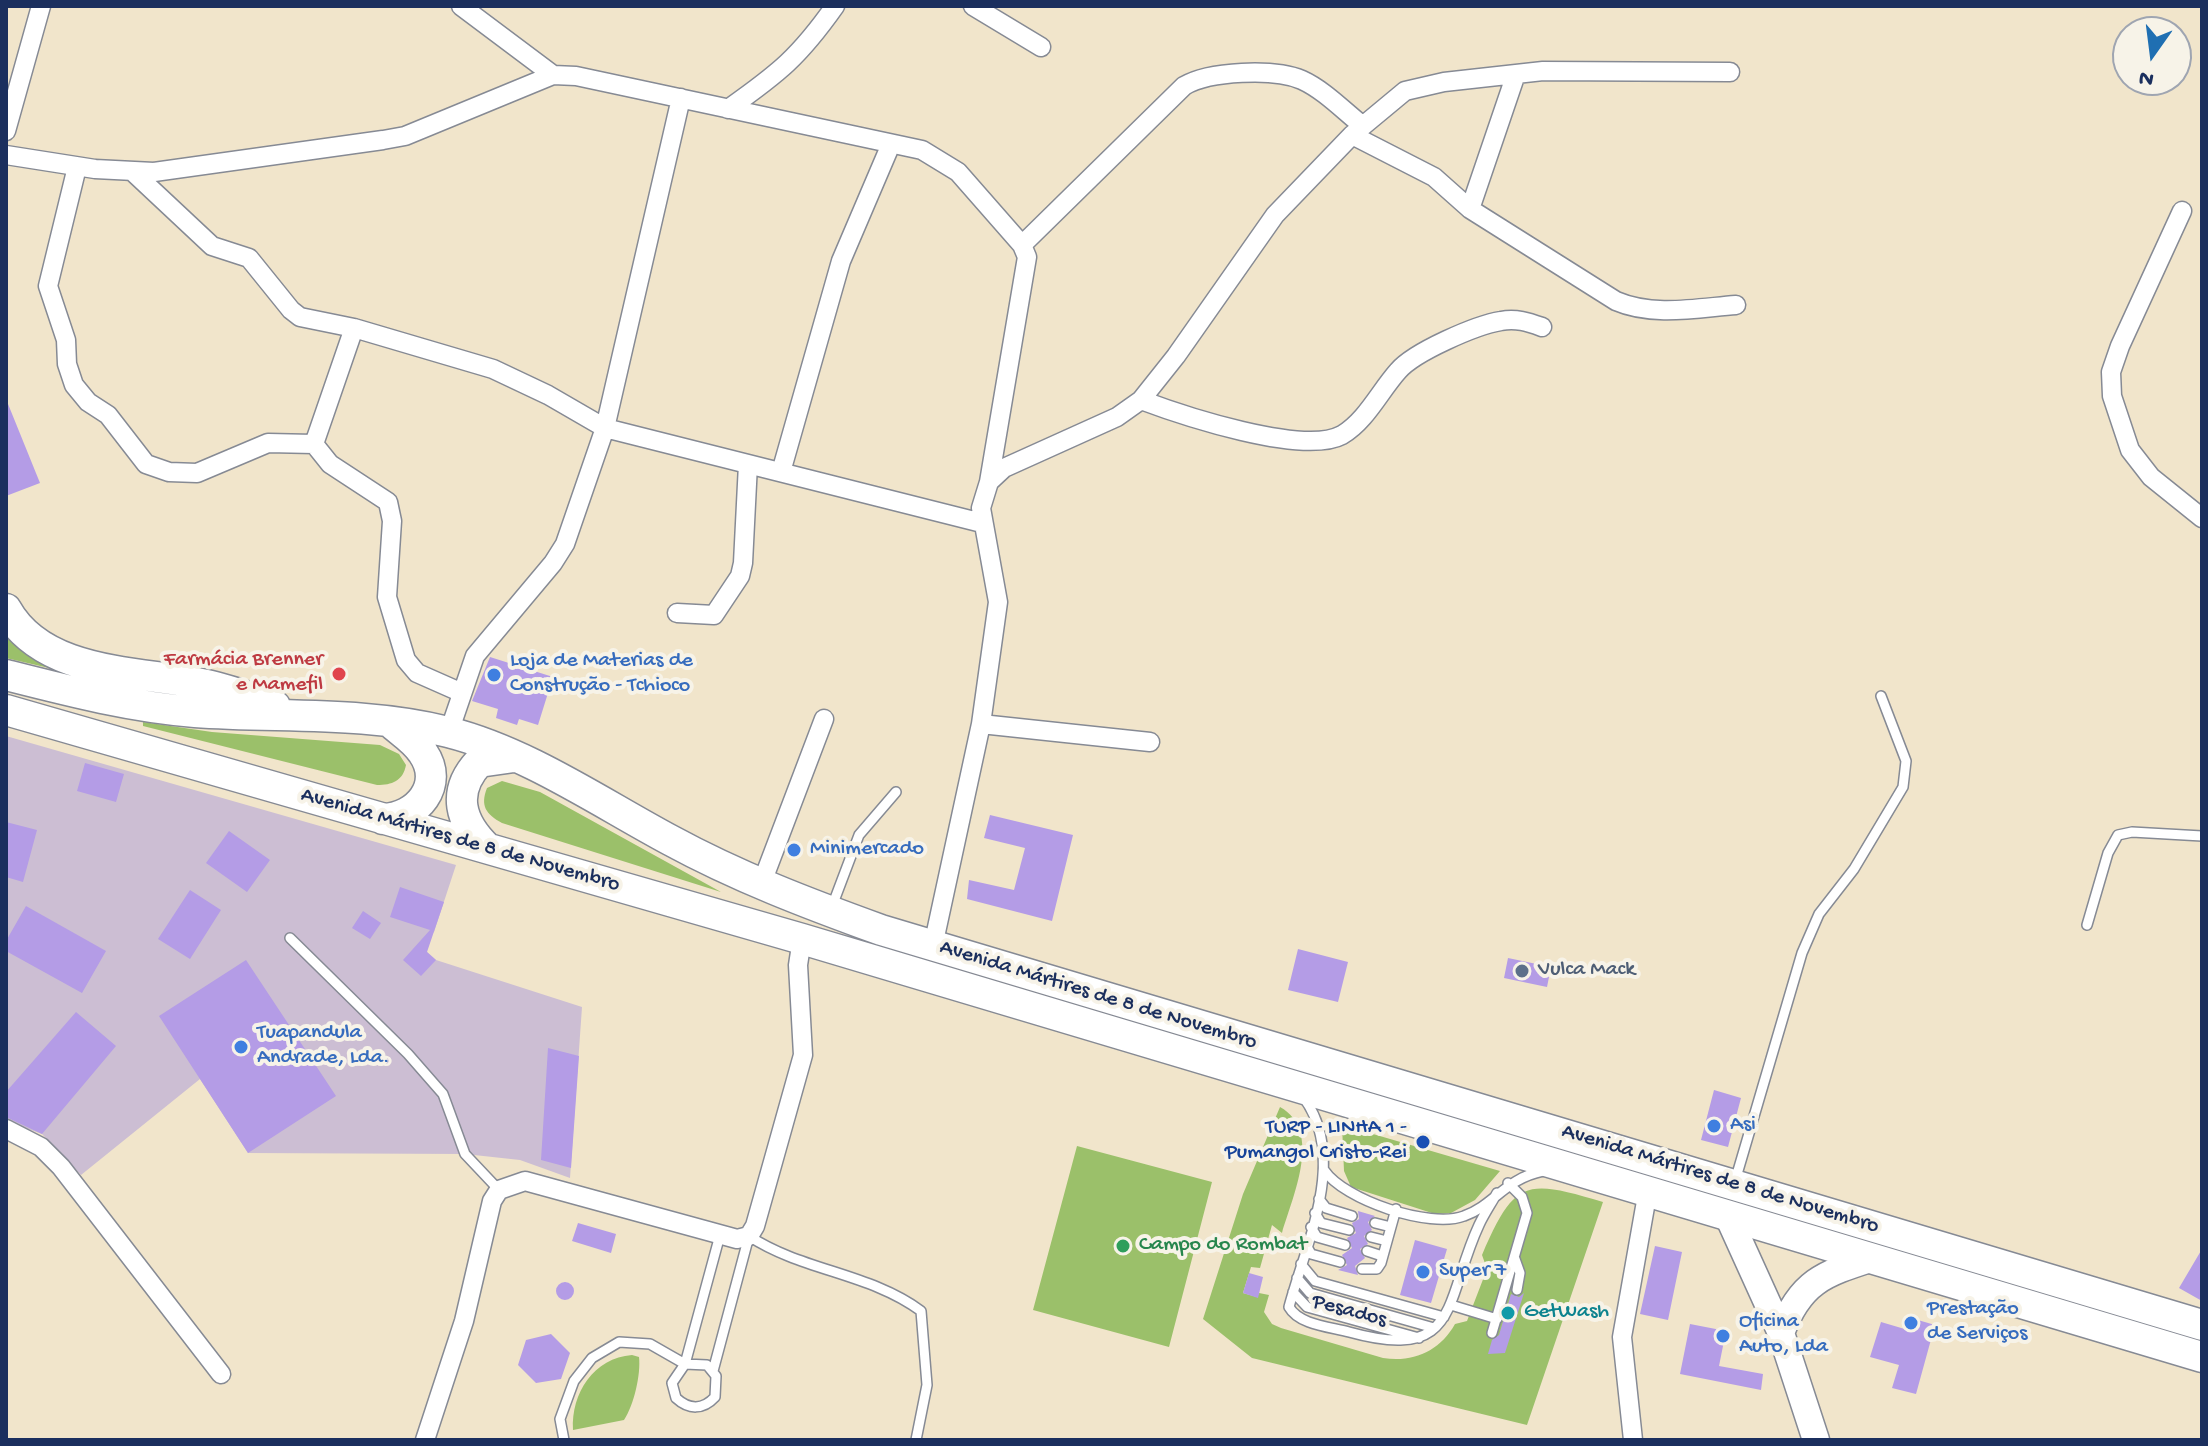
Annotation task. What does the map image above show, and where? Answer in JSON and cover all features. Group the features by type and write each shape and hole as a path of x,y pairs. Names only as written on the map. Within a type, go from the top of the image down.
{"main road":[{"path":"6,609 24,632 63,658 216,687 303,715"},
{"name":"Avenida Mártires de 8 de Novembro","path":"6,675 138,706 246,715 387,720 449,732 514,757 761,885 829,912 933,946 2202,1325"},
{"name":"Avenida Mártires de 8 de Novembro","path":"6,710 802,939 2202,1357"},
{"path":"383,819 399,818 414,811 427,791 429,778 429,763 422,751 387,720"},
{"path":"487,848 469,831 464,820 462,787 479,762 514,757"},
{"path":"1727,1214 1781,1333 1816,1440"},
{"path":"1781,1333 1799,1296 1823,1274 1873,1258"}],"street":[{"path":"6,131 41,6"},
{"path":"461,6 553,75"},
{"path":"728,109 785,69 808,45 835,6"},
{"path":"973,6 1041,47"},
{"path":"989,482 1004,468 1117,417 1141,400 1176,356 1275,215 1358,130 1405,91 1543,71 1730,72"},
{"path":"1022,245 1184,86 1214,74 1284,75 1300,79 1358,130 1434,177 1470,209 1631,308 1676,310 1736,305"},
{"path":"1470,209 1516,74"},
{"path":"6,155 77,167 133,172 405,136 553,75 576,76 922,150 944,161 1022,245 1027,257 989,482 981,508 998,602 981,724 933,946"},
{"path":"449,732 460,692 475,656 553,563 565,544 605,428 681,98"},
{"path":"781,472 841,261 891,144"},
{"path":"77,167 48,286 66,340 71,375 88,402 108,415 146,464 169,472 197,473 268,443 314,444"},
{"path":"133,172 212,246 249,258 291,310 311,321 354,328 493,369 548,395 605,428 982,523"},
{"path":"2182,211 2120,346 2111,372 2112,396 2130,450 2151,477 2202,518"},
{"path":"1141,400 1236,430 1300,440 1334,437 1342,435 1376,401 1407,362 1493,323 1522,320 1542,327"},
{"path":"314,444 325,422 354,328"},
{"path":"314,444 330,464 388,502 392,521 387,597 406,660 417,673 460,692"},
{"path":"677,613 714,615 740,576 748,464"},
{"path":"761,885 824,719"},
{"path":"981,724 1150,742"},
{"path":"425,1440 464,1321 492,1201 499,1190 525,1181 720,1235 737,1239 749,1236 755,1226 803,1055 798,965 802,939"},
{"path":"6,1129 41,1147 61,1167 221,1374"},
{"path":"1633,1440 1622,1337 1648,1190"}],"lane":[{"path":"1734,1183 1802,953 1819,914 1854,869 1903,787 1906,761 1881,696"},
{"path":"829,912 859,835 896,792"},
{"path":"2087,925 2108,853 2118,835 2132,832 2202,836"},
{"path":"290,938 408,1054 443,1094 465,1154 499,1190"},
{"name":"Pesados","path":"1297,1088 1317,1121 1324,1170 1293,1292 1307,1307 1419,1338 1434,1328 1451,1305 1478,1226 1497,1193"},
{"path":"1324,1170 1332,1183 1349,1195 1436,1221 1467,1216 1508,1183 1539,1171 1568,1167"},
{"path":"1492,1333 1527,1213 1522,1197 1508,1183"},
{"path":"1326,1208 1346,1240 1311,1254 1312,1222 1326,1208"},
{"path":"1385,1247 1396,1209"},
{"path":"1312,1222 1321,1223 1346,1240"},
{"path":"1312,1222 1317,1237 1346,1240"},
{"path":"564,1440 560,1419 574,1381 592,1358 619,1342 650,1344 685,1364 701,1362 713,1371 718,1383 715,1397 704,1406 689,1407 673,1391 674,1375 685,1364 720,1235"},
{"path":"713,1371 749,1236 771,1251 865,1283 906,1300 921,1311 927,1385 916,1440"},
{"path":"1368,1246 1385,1247"},
{"path":"1368,1246 1385,1247"},
{"path":"1368,1246 1385,1247"},
{"path":"1515,1259 1520,1273 1517,1290"},
{"name":"Pesados","path":"1301,1264 1315,1281 1444,1317"},
{"name":"Pesados","path":"1297,1278 1310,1293 1434,1328"},
{"path":"1451,1305 1497,1319"}],"shaded area":[{"name":"Tuapandula Andrade, Lda.","path":"6,736 456,865 434,932 418,944 436,960 582,1007 570,1178 520,1160 465,1154 248,1153 200,1079 81,1175 42,1134 6,1121"}],"green space":[{"path":"6,633 92,678 6,658"},
{"path":"143,722 212,732 380,745 399,754 406,765 396,781 377,785 143,726"},
{"path":"502,781 540,792 721,892 502,823 488,813 484,800 487,788"},
{"path":"1280,1107 1293,1118 1300,1131 1302,1147 1298,1183 1282,1233 1272,1225 1260,1268 1251,1267 1243,1293 1257,1297 1259,1293 1269,1295 1264,1312 1272,1324 1383,1358 1405,1359 1425,1353 1442,1341 1455,1324 1467,1321 1487,1269 1482,1255 1493,1230 1514,1199 1526,1191 1539,1189 1556,1190 1603,1202 1527,1425 1252,1358 1203,1319 1243,1194"},
{"path":"1342,1125 1500,1171 1475,1200 1451,1213 1435,1214 1351,1187 1344,1171"},
{"name":"Campo do Rombat","path":"1077,1146 1212,1182 1169,1347 1033,1310"},
{"path":"632,1355 639,1357 639,1372 634,1398 624,1420 573,1430 576,1403 588,1380 606,1363"}],"building":[{"path":"6,399 40,483 6,496"},
{"path":"490,657 553,677 538,725 519,719 517,725 496,718 498,709 472,701"},
{"path":"85,763 124,774 116,802 77,791"},
{"path":"990,815 1073,835 1052,921 967,899 969,880 1014,890 1025,848 984,838"},
{"path":"6,822 37,830 23,882 6,877"},
{"path":"229,831 270,860 247,892 206,863"},
{"path":"400,887 444,902 427,952 436,960 421,976 403,960 430,930 390,917"},
{"path":"190,890 221,910 190,959 158,939"},
{"path":"26,906 106,951 82,993 6,951 6,941"},
{"path":"363,911 381,923 370,939 352,928"},
{"path":"1298,949 1348,962 1338,1002 1288,990"},
{"path":"1508,958 1551,967 1547,987 1504,978"},
{"name":"Tuapandula Andrade, Lda.","path":"246,960 336,1096 248,1153 159,1016"},
{"path":"76,1012 116,1046 42,1134 6,1117 6,1092"},
{"path":"548,1048 579,1056 571,1168 541,1160"},
{"path":"1714,1090 1741,1098 1728,1147 1701,1140"},
{"path":"1358,1211 1375,1216 1368,1222 1372,1230 1364,1236 1368,1244 1360,1249 1365,1258 1355,1266 1358,1275 1338,1270 1347,1265 1342,1255 1352,1248 1347,1238 1356,1233 1352,1223 1359,1219"},
{"path":"578,1223 616,1234 611,1253 572,1241"},
{"name":"Super 7","path":"1415,1240 1447,1249 1431,1303 1400,1295"},
{"path":"1655,1246 1682,1252 1668,1320 1640,1314"},
{"path":"2202,1249 2202,1301 2179,1288"},
{"path":"1249,1273 1263,1277 1258,1298 1243,1293"},
{"path":"561,1282 569,1282 574,1291 572,1298 561,1300 556,1295 556,1287"},
{"path":"1524,1293 1505,1353 1488,1354 1492,1340 1499,1335 1511,1294 1519,1297"},
{"path":"1911,1318 1935,1325 1916,1394 1892,1388 1899,1365 1870,1357 1881,1322 1908,1330"},
{"path":"1690,1324 1726,1331 1719,1366 1763,1374 1761,1390 1680,1374"},
{"path":"551,1334 570,1353 561,1379 536,1383 518,1365 526,1340"}],"place":[{"name":"Farmácia Brenner e Mamefil","path":"339,674"},
{"name":"Loja de Materias de Construção - Tchioco","path":"494,675"},
{"name":"Minimercado","path":"794,850"},
{"name":"Vulca Mack","path":"1522,971"},
{"name":"Tuapandula Andrade, Lda.","path":"241,1047"},
{"name":"Asi","path":"1714,1126"},
{"name":"TURP - LINHA 1 - Pumangol Cristo-Rei","path":"1423,1142"},
{"name":"Campo do Rombat","path":"1123,1246"},
{"name":"Super 7","path":"1423,1272"},
{"name":"GetWash","path":"1508,1313"},
{"name":"Prestação de Serviços","path":"1911,1323"},
{"name":"Oficina Auto, Lda","path":"1723,1336"}]}
